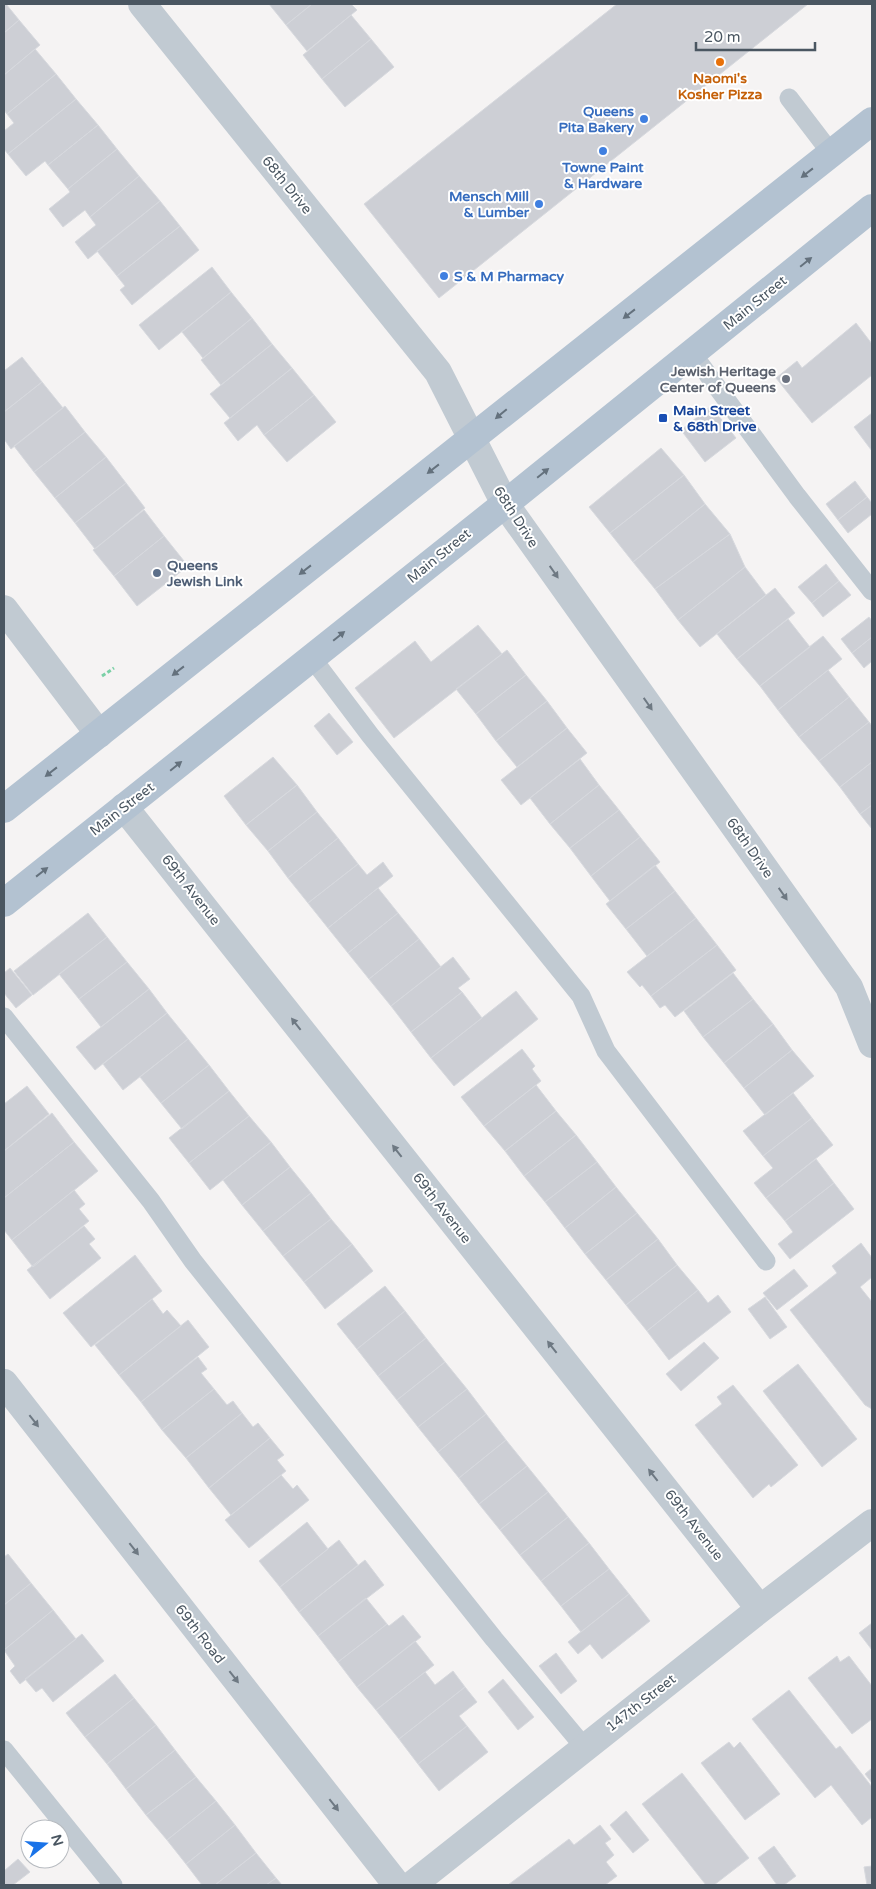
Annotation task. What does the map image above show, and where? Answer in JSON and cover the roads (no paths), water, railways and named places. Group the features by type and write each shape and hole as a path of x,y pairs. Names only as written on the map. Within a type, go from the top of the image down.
{"main road":[{"path":"4,809 472,440 503,413 872,121"},
{"name":"Main Street","path":"4,903 870,214"}],"street":[{"name":"68th Drive","path":"142,4 438,372 505,504 849,987 872,1044"},
{"path":"4,609 99,734"},
{"name":"69th Avenue","path":"124,807 760,1609"},
{"name":"69th Road","path":"4,1382 397,1885"},
{"name":"147th Street","path":"412,1885 760,1609 872,1523"}],"lane":[{"path":"788,98 831,153"},
{"path":"692,354 797,496 872,591"},
{"path":"312,658 370,736 581,996 606,1051 766,1260"},
{"path":"4,1017 151,1200 205,1277 494,1640 585,1748"},
{"path":"4,1750 113,1885"}],"place":[{"name":"Naomi's Kosher Pizza","path":"720,62"},
{"name":"Queens Pita Bakery","path":"644,119"},
{"name":"Towne Paint & Hardware","path":"603,151"},
{"name":"Mensch Mill & Lumber","path":"539,204"},
{"name":"S & M Pharmacy","path":"444,276"},
{"name":"Jewish Heritage Center of Queens","path":"786,379"},
{"name":"Main Street & 68th Drive","path":"663,418"},
{"name":"Queens Jewish Link","path":"157,573"}]}
